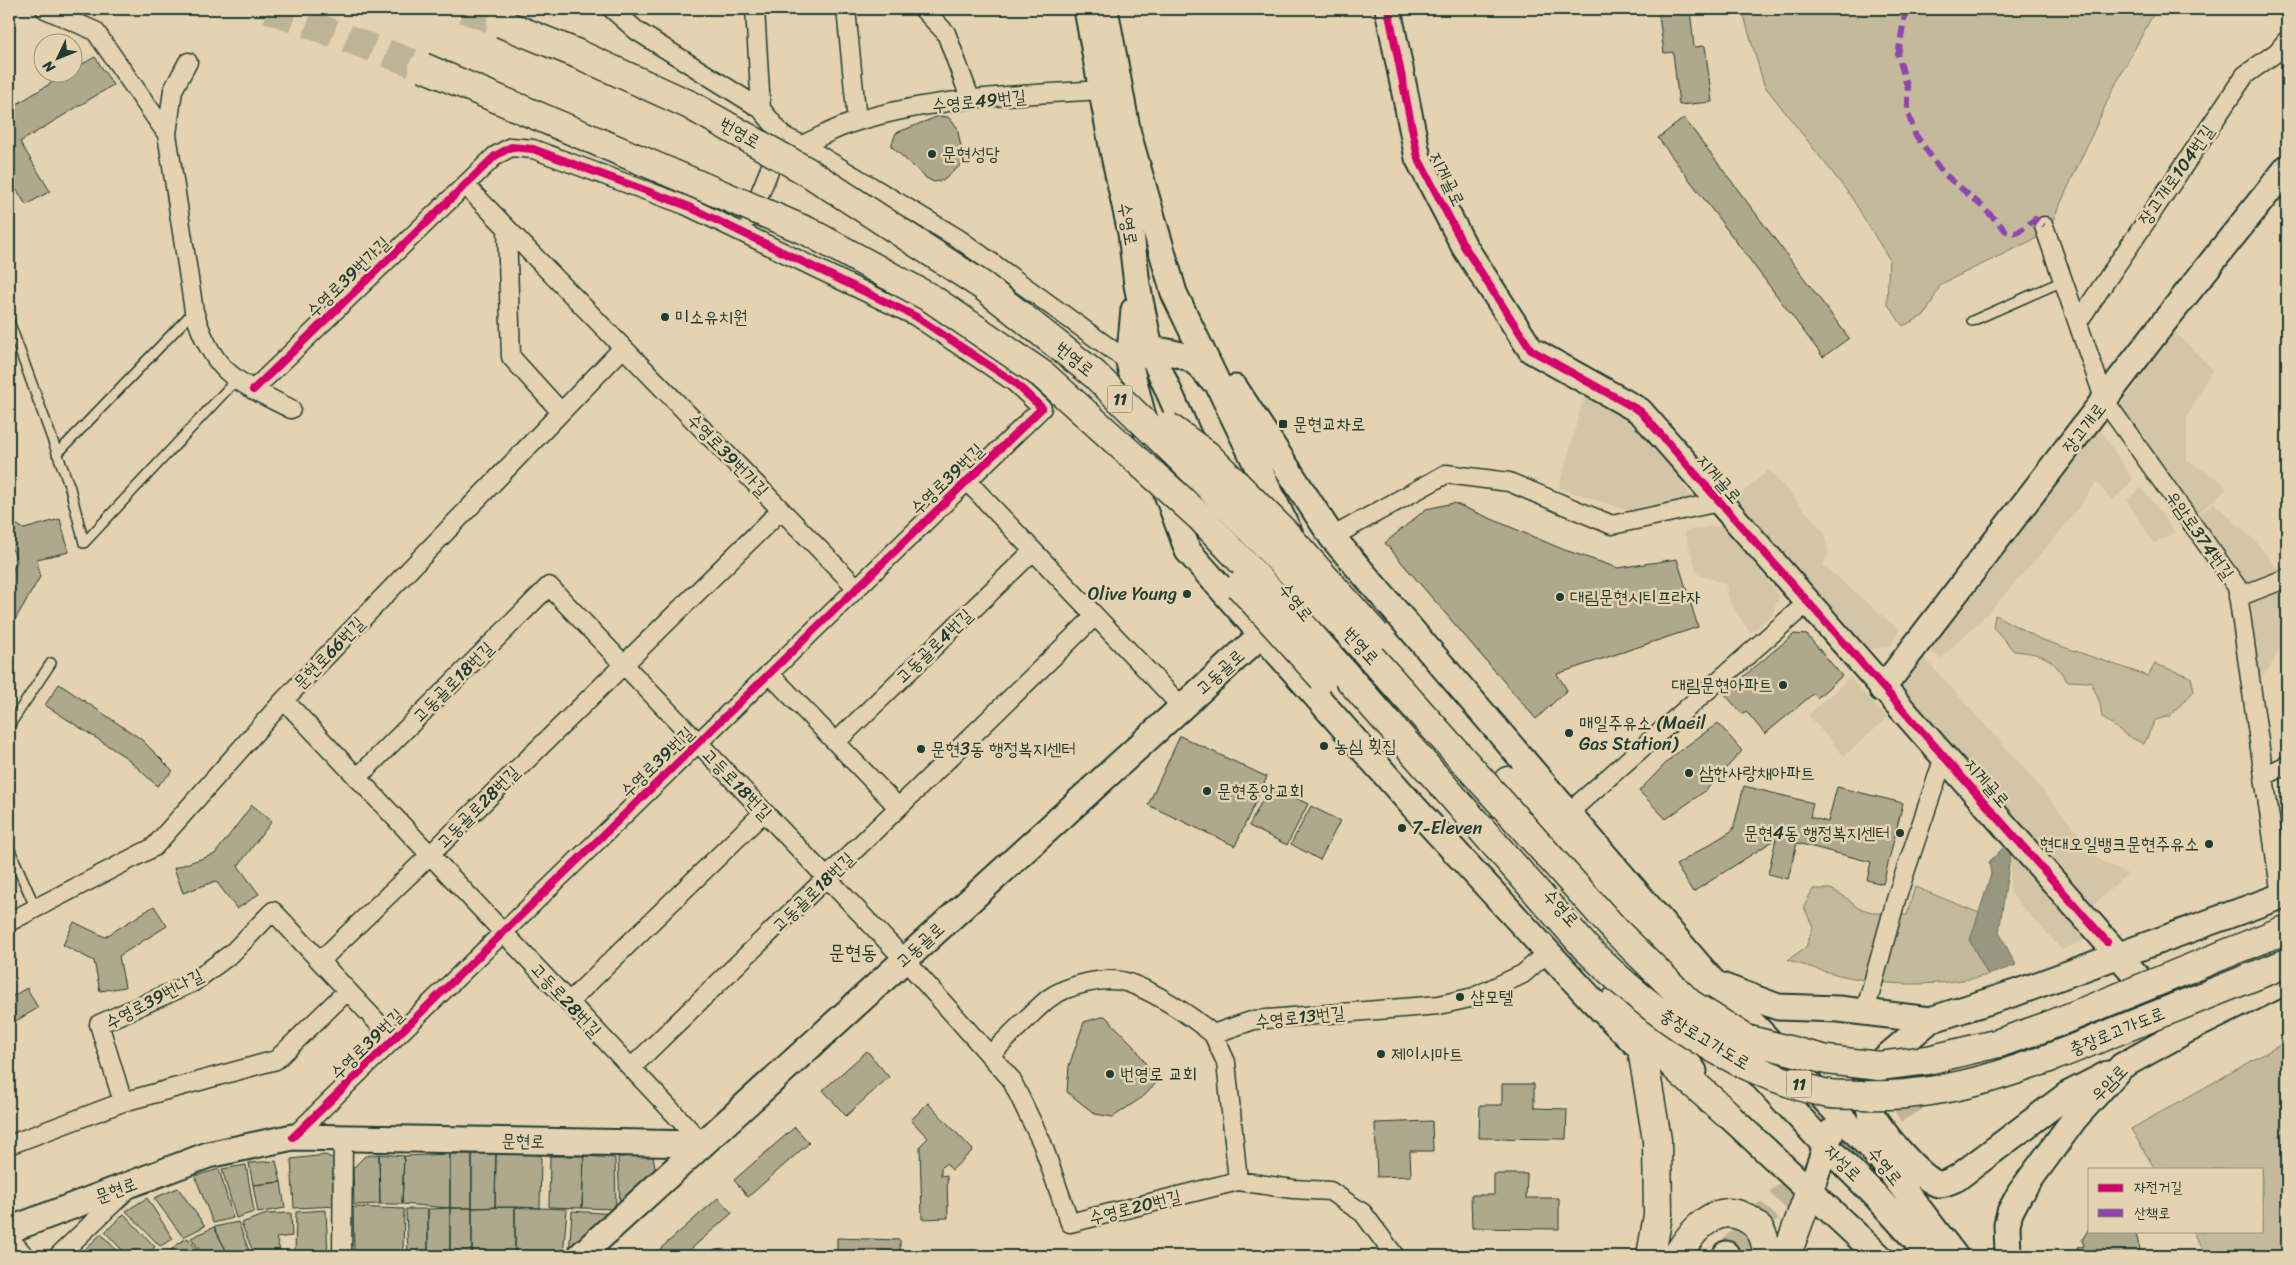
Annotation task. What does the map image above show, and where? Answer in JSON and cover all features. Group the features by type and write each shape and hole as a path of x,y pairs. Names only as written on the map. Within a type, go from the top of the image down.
{"main road":[{"name":"수영로","path":"1087,9 1150,349 1189,437 1278,579 1343,661 1516,860 1612,964 1726,1113"},
{"name":"수영로","path":"1105,9 1128,134 1174,293 1315,587 1468,785 1597,932 1756,1070"},
{"name":"지게골로","path":"1388,9 1418,158 1464,246 1531,350 1640,411 2184,1031"},
{"name":"번영로","path":"500,23 578,54 690,105 808,172 983,286 1094,374 1206,484 1343,626 1618,932"},
{"name":"번영로","path":"423,67 809,232 932,299 1043,375 1200,517 1300,623 1415,755"},
{"name":"장고개로","path":"1882,689 2287,168"},
{"name":"수영로","path":"1167,272 1248,409 1332,537 1714,983 1782,1057 1839,1113 1880,1158 1955,1256"},
{"path":"1137,285 1129,362 1153,456 1188,551 1413,806 1643,1052 1726,1113"},
{"path":"1129,362 1150,349 1178,354 1198,362 1225,398"},
{"path":"1094,374 1206,454 1285,533 1656,947 1756,1070"},
{"path":"1043,375 1136,472 1675,1067 1880,1256"},
{"name":"고동골로","path":"580,1256 1261,634"},
{"name":"충장로고가도로","path":"1415,755 1586,948 1621,983 1675,1026 1746,1066 1825,1093 1883,1096 1925,1093 1993,1078 2052,1058 2287,963"},
{"path":"1782,1256 1791,1243 1825,1145 1839,1113 1859,1081 1930,1020 2120,956 2284,895"},
{"name":"충장로고가도로","path":"1618,932 1689,1003 1746,1039 1827,1060 1879,1066 1928,1060 1999,1043 2040,1029 2287,929"},
{"path":"1945,1082 2287,946"},
{"path":"1656,947 1714,983 1778,1007 1865,1012 1930,1020"},
{"name":"우암로","path":"2008,1256 2007,1224 2020,1193 2075,1118 2122,1066 2184,1031 2287,981"},
{"path":"1638,1025 1657,1140 1658,1215 1651,1256"},
{"path":"1868,1073 1865,1092 1870,1111 1880,1128 1924,1177 1937,1184 1947,1183 1957,1178 2067,1095 2122,1066"},
{"name":"자성로","path":"1756,1070 1825,1145 1876,1196 1930,1256"},
{"name":"문현로","path":"9,1230 208,1155 293,1137 702,1144"},
{"path":"1677,1256 1687,1239 1702,1224 1718,1214 1737,1212 1753,1222 1764,1233 1767,1256"}],"street":[{"path":"45,9 95,31 167,134"},
{"path":"612,9 637,31 761,109 783,136 802,145 959,239 1129,362"},
{"path":"755,9 761,109"},
{"path":"846,9 857,121"},
{"path":"923,9 946,33 970,98"},
{"name":"장고개로104번길","path":"2078,322 2245,75 2277,52 2287,40"},
{"path":"188,62 173,90 167,134 194,311 202,338 215,360 236,380 291,410"},
{"name":"수영로49번길","path":"802,145 857,121 970,98 1102,90"},
{"path":"465,185 495,156 511,148 533,149 685,205 745,234 783,136"},
{"name":"수영로39번가길","path":"253,390 465,185 857,588"},
{"path":"2044,226 2105,401"},
{"path":"507,229 511,357 561,412"},
{"name":"수영로39번길","path":"293,1137 1042,408 1014,382 915,316 745,234"},
{"name":"문현로66번길","path":"9,922 154,847 284,700 623,348"},
{"name":"우암로374번길","path":"2105,401 2236,587 2284,895"},
{"name":"지게골로","path":"1332,537 1446,474 1509,482 1612,524 1719,502"},
{"path":"967,481 1182,707"},
{"name":"수영로39번가길","path":"623,664 781,510"},
{"name":"고동골로4번길","path":"836,742 1033,550"},
{"path":"2238,597 2287,578"},
{"name":"고등로18번길","path":"549,586 905,960"},
{"name":"고동골로18번길","path":"357,778 549,586"},
{"path":"1568,813 1808,602"},
{"path":"769,673 898,806 1095,616"},
{"name":"고동골로28번길","path":"430,855 623,664"},
{"name":"고등로28번길","path":"284,700 702,1144"},
{"name":"지게골로","path":"1865,1012 1898,896 1944,757"},
{"path":"2264,776 2287,765"},
{"name":"고동골로18번길","path":"631,1068 828,878 898,806"},
{"path":"569,1002 764,812"},
{"path":"320,961 430,855"},
{"name":"수영로39번나길","path":"123,1102 99,1024 192,983 232,953 273,911 393,1039"},
{"name":"수영로13번길","path":"1214,1034 1254,1020 1439,1005 1474,997 1523,974 1549,951"},
{"name":"수영로20번길","path":"905,960 1011,1079 1042,1142 1070,1223 1238,1181 1293,1189 1330,1191 1363,1213 1395,1256"},
{"path":"990,1055 1049,999 1064,990 1094,980 1127,982 1190,1014 1214,1034 1226,1062 1238,1181"},
{"path":"9,1145 123,1102 276,1060 347,991"},
{"path":"342,1256 343,1137"},
{"path":"58,1256 132,1185"},
{"path":"9,1238 25,1256"}],"lane":[{"path":"1972,321 2063,281"},
{"path":"57,454 194,311"},
{"path":"9,321 70,488 84,543 236,380"},
{"path":"9,726 51,664"},
{"path":"9,848 36,909"}],"shaded area":[{"path":"1742,9 2156,9 2113,89 2047,233 1941,284 1925,315 1903,326 1887,303 1889,259 1850,195 1764,85"},
{"path":"2174,331 2212,369 2187,417 2187,460 2223,483 2226,489 2198,514 2153,456 2120,406"},
{"path":"1585,392 1629,422 1670,463 1692,499 1667,506 1627,510 1559,488"},
{"path":"2098,426 2133,480 2112,501 2097,482 2065,526 1991,610 1940,659 1925,643"},
{"path":"1769,470 1825,533 1828,553 1823,565 1899,630 1891,645 1868,650 1736,498"},
{"path":"2142,488 2175,532 2154,543 2126,500"},
{"path":"2214,503 2256,542 2287,580 2285,635 2270,668 2255,683 2252,610 2249,594 2240,574 2197,516"},
{"path":"1724,525 1779,596 1772,616 1750,633 1730,602 1725,583 1698,575 1684,531"},
{"path":"1995,615 2040,639 2148,676 2155,664 2191,677 2194,691 2170,716 2155,720 2144,744 2126,735 2102,717 2100,703 2091,682 2067,681 2051,661 2032,653 2014,651 1993,627"},
{"path":"1920,653 2023,767 2100,860 2127,874 2091,907 1900,687"},
{"path":"1850,677 1887,718 1844,756 1808,715"},
{"path":"2005,846 2011,851 1999,932 2016,965 1988,975 1970,941 1991,874 1989,862"},
{"path":"2011,851 2075,914 2087,939 2062,950 2010,893"},
{"path":"1915,887 1979,913 1970,941 1988,975 1936,983 1887,983 1839,975 1788,960 1806,947 1813,927 1804,907 1813,889 1831,889 1845,897 1858,908 1876,913 1907,915"},
{"path":"2287,1041 2287,1256 2207,1256 2193,1232 2264,1232 2264,1168 2154,1168 2131,1129"}],"building":[{"path":"1658,9 1690,9 1694,47 1705,46 1712,102 1679,105 1673,52 1664,53"},
{"path":"95,57 113,85 20,142 50,191 26,205 9,177 9,109 53,82 82,82 82,64"},
{"name":"문현성당","path":"939,116 948,117 957,127 964,162 944,180 934,182 926,178 891,146 896,133"},
{"path":"1684,118 1849,338 1823,357 1658,138"},
{"name":"대림문현시티프라자","path":"1454,503 1562,549 1618,568 1677,559 1698,627 1557,674 1567,690 1536,719 1385,543 1426,509"},
{"path":"60,519 69,552 37,559 40,577 9,630 9,577 17,561 13,550 9,548 9,520 24,529"},
{"name":"대림문현아파트","path":"1794,634 1807,635 1842,676 1817,698 1813,694 1765,734 1746,711 1742,714 1724,693"},
{"path":"59,684 141,739 173,771 157,786 127,758 45,705"},
{"name":"삼한사랑채아파트","path":"1718,723 1742,751 1705,791 1666,819 1639,791 1674,755"},
{"name":"문현중앙교회","path":"1180,736 1267,777 1235,846 1148,805"},
{"path":"1270,785 1308,804 1287,845 1249,826"},
{"path":"1744,786 1813,803 1810,817 1828,822 1837,787 1903,803 1883,884 1867,880 1871,862 1797,843 1788,879 1768,874 1776,839 1693,892 1676,865 1733,830"},
{"path":"252,805 272,821 238,866 259,894 237,909 216,881 183,893 174,868 215,854"},
{"path":"1311,806 1340,821 1320,860 1291,844"},
{"path":"154,906 167,926 119,956 125,987 100,991 94,961 63,945 74,922 105,937"},
{"path":"27,988 38,1008 9,1025 9,998"},
{"name":"번영로 교회","path":"1105,1016 1135,1047 1157,1082 1144,1096 1113,1117 1095,1114 1067,1092 1069,1066 1084,1022"},
{"path":"867,1051 889,1077 846,1116 823,1090"},
{"path":"1502,1084 1534,1084 1534,1108 1567,1109 1566,1139 1479,1138 1480,1105 1502,1105"},
{"path":"928,1103 973,1150 952,1170 946,1163 941,1168 941,1176 947,1175 948,1218 922,1219 920,1146 928,1138 911,1120"},
{"path":"1432,1121 1433,1151 1410,1151 1411,1176 1377,1177 1375,1123"},
{"path":"795,1127 809,1143 748,1197 734,1180"},
{"path":"379,1154 380,1204 354,1205 353,1168 365,1156"},
{"path":"379,1154 404,1156 402,1204 380,1204"},
{"path":"450,1154 450,1208 402,1204 404,1156"},
{"path":"450,1154 472,1154 472,1208 450,1208"},
{"path":"472,1154 496,1154 495,1207 472,1208"},
{"path":"496,1154 541,1155 540,1208 495,1207"},
{"path":"325,1155 337,1160 339,1206 294,1208 291,1159"},
{"path":"550,1156 584,1156 582,1208 549,1207"},
{"path":"584,1156 615,1158 616,1209 582,1208"},
{"path":"653,1156 657,1178 620,1208 618,1157"},
{"path":"276,1161 281,1182 253,1185 249,1163"},
{"path":"246,1165 254,1212 236,1218 222,1169"},
{"path":"219,1169 233,1218 213,1223 195,1176"},
{"path":"1494,1174 1527,1174 1526,1198 1559,1198 1559,1229 1472,1228 1471,1195 1494,1195"},
{"path":"281,1182 285,1208 258,1213 253,1185"},
{"path":"178,1188 205,1226 183,1237 154,1198"},
{"path":"147,1198 173,1239 160,1246 126,1211"},
{"path":"718,1198 732,1213 683,1256 652,1256"},
{"path":"353,1207 404,1209 403,1256 360,1256 354,1250"},
{"path":"515,1207 515,1256 472,1256 472,1208"},
{"path":"515,1207 567,1209 563,1256 515,1256"},
{"path":"450,1208 450,1256 428,1256 428,1209"},
{"path":"450,1208 472,1208 472,1256 450,1256"},
{"path":"406,1209 428,1209 428,1256 408,1256"},
{"path":"326,1210 328,1256 295,1256 296,1212"},
{"path":"572,1211 616,1214 569,1256"},
{"path":"291,1213 292,1236 276,1238 282,1256 255,1256 241,1223 267,1214"},
{"path":"124,1214 155,1247 145,1256 128,1256 105,1232"},
{"path":"238,1222 251,1256 229,1256 214,1227"},
{"path":"214,1227 229,1256 204,1256 191,1238"},
{"path":"2088,1230 2088,1232 2135,1232 2142,1256 2075,1256 2079,1255 2077,1248 2084,1246 2082,1240"},
{"path":"101,1234 122,1256 78,1256"},
{"path":"188,1238 202,1256 171,1256 168,1253 178,1243"},
{"path":"837,1238 900,1240 900,1256 837,1256"}],"tunnel":[{"path":"268,9 423,67"},
{"path":"464,9 501,23"},
{"path":"1726,1254 1779,1200 1868,1126 1928,1092"}],"marked path":[{"path":"1906,9 1898,55 1908,89 1908,113 1915,134 1942,172 1983,207 2006,231 2017,233 2035,219 2044,226"}],"cycle path":[{"path":"1388,9 1418,158 1464,246 1531,350 1640,411 2107,942"},
{"path":"253,390 495,156 511,147 533,149 685,205 915,316 1014,382 1042,408 293,1137"}],"place":[{"name":"문현성당","path":"932,154"},
{"name":"미소유치원","path":"665,317"},
{"name":"문현교차로","path":"1283,424"},
{"name":"Olive Young","path":"1187,594"},
{"name":"대림문현시티프라자","path":"1560,597"},
{"name":"대림문현아파트","path":"1783,685"},
{"name":"매일주유소 (Maeil Gas Station)","path":"1569,733"},
{"name":"농심 횟집","path":"1324,746"},
{"name":"문현3동 행정복지센터","path":"921,749"},
{"name":"삼한사랑채아파트","path":"1689,773"},
{"name":"문현중앙교회","path":"1207,791"},
{"name":"7-Eleven","path":"1402,828"},
{"name":"문현4동 행정복지센터","path":"1900,833"},
{"name":"현대오일뱅크문현주유소","path":"2209,844"},
{"name":"샵모텔","path":"1460,997"},
{"name":"제이시마트","path":"1381,1054"},
{"name":"번영로 교회","path":"1110,1074"}],"district":[{"name":"문현동","path":"853,952"}]}
